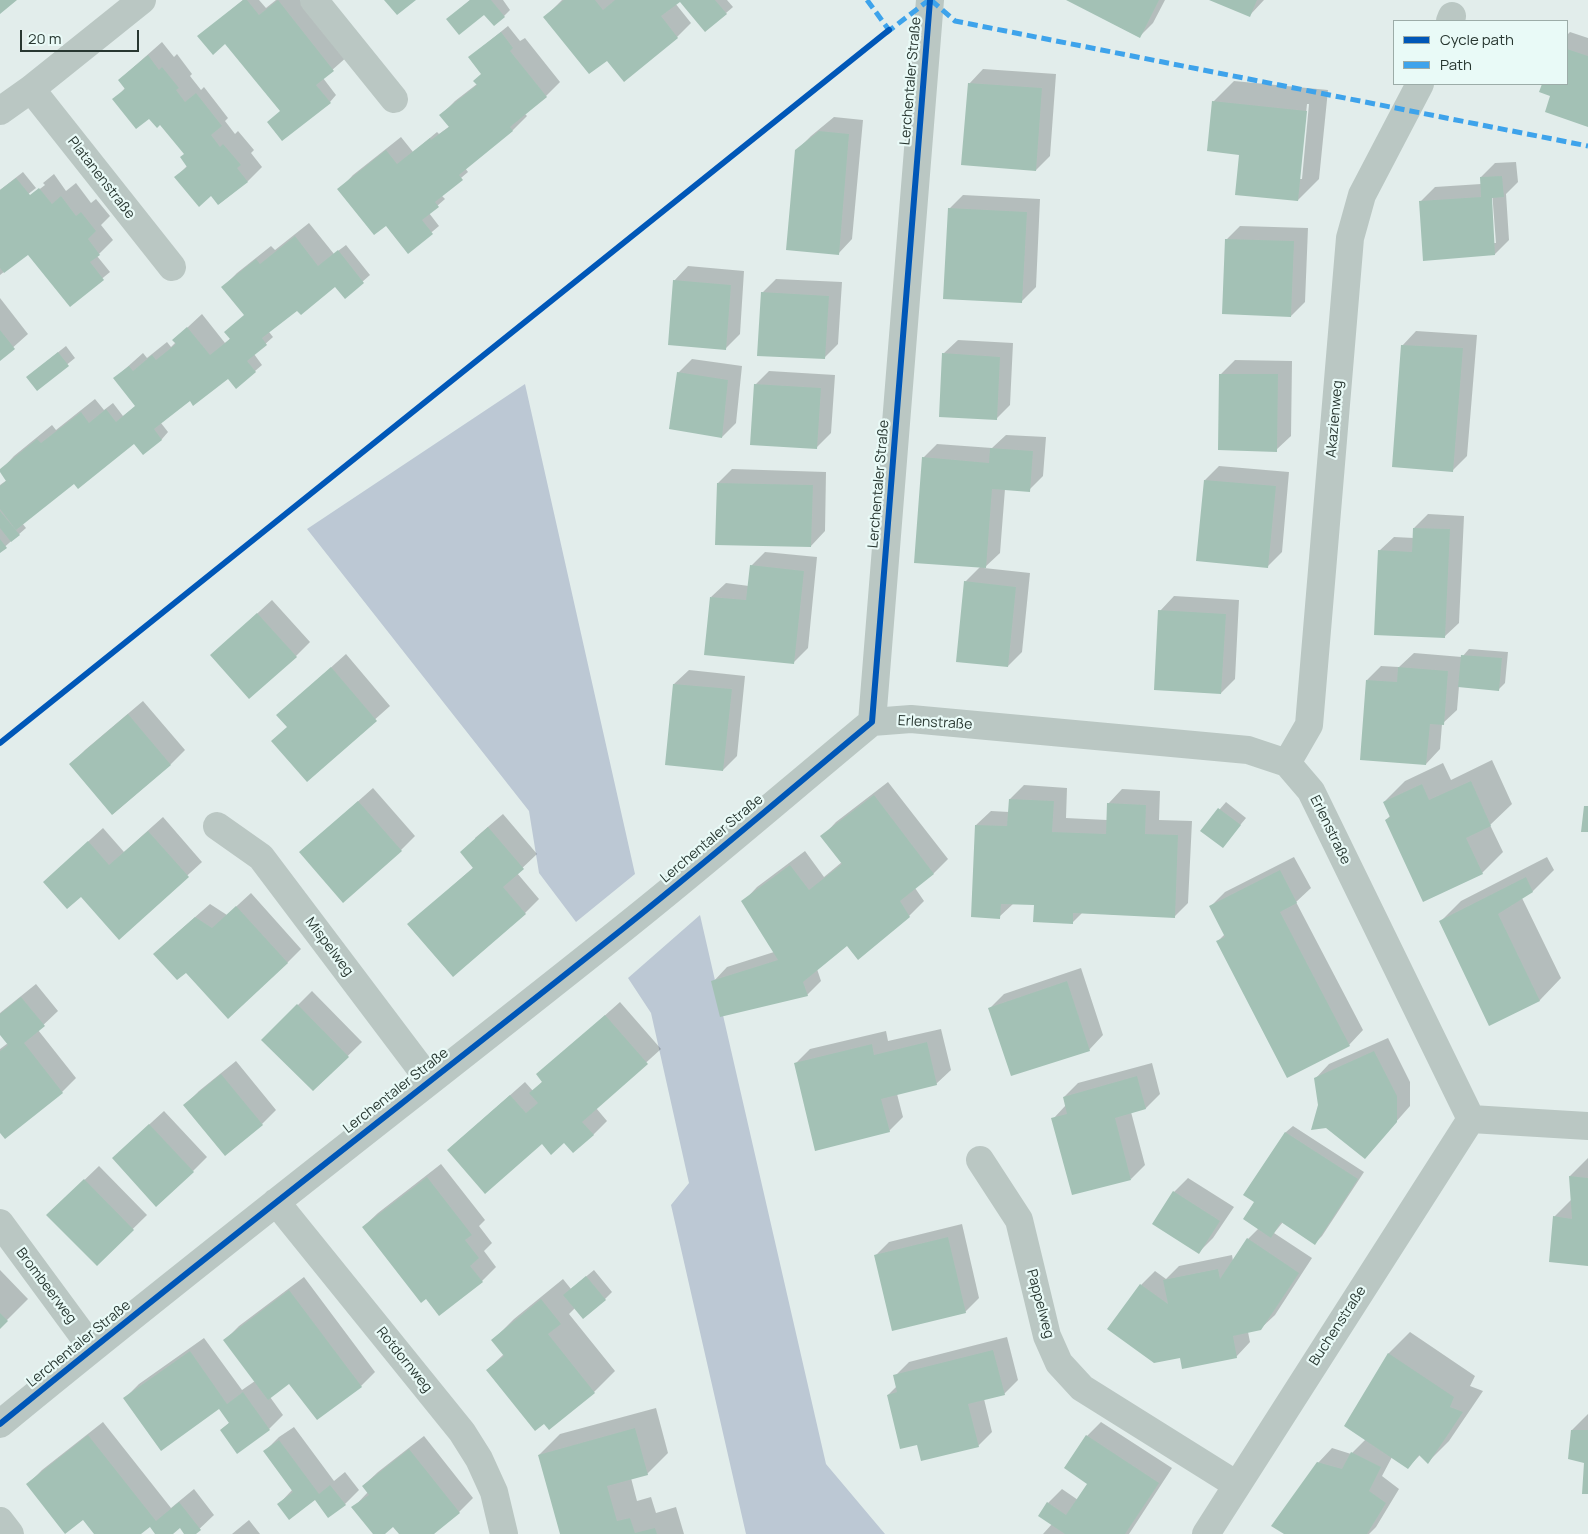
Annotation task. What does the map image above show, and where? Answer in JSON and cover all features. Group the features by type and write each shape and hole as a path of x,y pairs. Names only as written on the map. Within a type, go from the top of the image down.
{"street":[{"path":"0,111 31,89 142,0"},
{"path":"314,0 394,99"},
{"name":"Lerchentaler Straße","path":"0,1424 92,1348 627,925 872,722 930,0"},
{"name":"Akazienweg","path":"1287,763 1309,725 1350,238 1362,195 1419,85"},
{"name":"Platanenstraße","path":"31,89 172,267"},
{"name":"Erlenstraße","path":"872,722 911,719 1248,750 1287,763 1311,791 1471,1119"},
{"name":"Mispelweg","path":"217,826 261,857 430,1081"},
{"path":"1471,1119 1588,1126"},
{"name":"Buchenstraße","path":"1206,1534 1471,1119"},
{"name":"Pappelweg","path":"980,1160 1019,1220 1048,1336 1059,1363 1082,1388 1237,1485"},
{"name":"Rotdornweg","path":"276,1202 462,1432 480,1459 494,1492 504,1534"},
{"name":"Brombeerweg","path":"0,1223 92,1348"},
{"path":"0,1521 10,1534"}],"shaded area":[{"path":"525,384 635,874 576,922 539,873 529,811 307,529"},
{"path":"700,915 826,1464 885,1534 746,1534 671,1205 689,1183 651,1013 628,978"}],"building":[{"path":"0,0 17,0 0,14"},
{"path":"243,0 247,0 259,15 278,0 334,71 316,85 331,103 282,141 267,122 280,111 225,44 213,55 197,36"},
{"path":"384,0 416,0 397,15"},
{"path":"470,0 491,0 505,17 494,26 484,15 459,35 446,19"},
{"path":"564,0 595,0 603,10 615,0 715,0 727,14 705,32 680,2 661,16 678,38 624,82 607,61 589,74 543,17"},
{"path":"1066,0 1159,0 1140,38"},
{"path":"1209,0 1257,0 1250,17"},
{"path":"501,32 513,48 510,51 547,97 510,127 513,131 459,175 463,180 435,202 439,207 422,220 433,234 408,254 386,226 374,235 337,189 386,150 397,164 430,138 431,140 449,127 439,115 477,85 473,81 481,74 468,57"},
{"path":"1568,49 1588,56 1588,127 1545,112 1550,96 1539,92 1542,85 1568,85"},
{"path":"148,55 159,70 162,67 179,88 176,90 185,102 196,93 222,126 211,135 220,147 223,144 241,165 237,168 248,182 218,205 211,196 199,207 174,177 187,167 180,157 184,154 160,125 157,128 149,119 136,129 112,99 125,89 118,80"},
{"path":"968,83 1042,88 1036,171 961,165"},
{"path":"1212,101 1307,111 1298,201 1235,195 1239,155 1207,151"},
{"path":"819,131 849,134 839,255 786,250 795,150"},
{"path":"1502,176 1504,197 1492,198 1495,255 1423,261 1419,201 1481,197 1480,177"},
{"path":"16,178 30,195 39,188 52,204 61,196 76,216 81,212 96,231 88,239 100,255 90,262 104,280 70,307 28,255 4,273 0,268 0,190"},
{"path":"948,208 1027,212 1022,303 943,299"},
{"path":"295,236 318,266 338,250 364,283 345,299 335,287 301,315 297,311 262,338 267,345 247,361 256,372 236,389 228,379 193,406 190,401 154,429 162,440 143,455 134,444 78,489 74,484 16,530 0,509 0,486 6,481 0,469 37,439 41,443 81,412 89,423 106,409 116,422 135,406 113,378 129,366 133,371 152,355 156,360 176,344 172,340 187,327 210,355 230,339 224,332 244,315 221,287 256,259 260,264"},
{"path":"1225,239 1294,241 1291,317 1222,314"},
{"path":"673,280 731,285 726,350 668,345"},
{"path":"761,292 829,296 825,359 757,356"},
{"path":"0,330 15,349 0,361"},
{"path":"1401,345 1463,348 1453,472 1392,467"},
{"path":"58,352 69,366 37,391 26,377"},
{"path":"942,353 1000,357 997,420 939,417"},
{"path":"677,372 728,380 722,438 669,429"},
{"path":"1219,374 1278,374 1277,452 1218,450"},
{"path":"754,384 821,388 817,449 750,445"},
{"path":"990,448 1033,451 1030,492 992,489 986,568 914,563 922,457 989,463"},
{"path":"1204,480 1276,486 1268,568 1196,561"},
{"path":"717,483 813,485 811,547 715,545"},
{"path":"0,511 20,535 11,542 0,528"},
{"path":"1413,528 1450,529 1445,638 1374,635 1378,550 1412,552"},
{"path":"0,539 7,548 0,553"},
{"path":"750,565 804,571 794,664 704,655 710,597 746,600"},
{"path":"964,581 1016,587 1008,667 956,662"},
{"path":"1158,610 1226,614 1221,694 1154,690"},
{"path":"257,613 297,657 249,699 210,655"},
{"path":"1461,655 1502,658 1499,691 1458,687"},
{"path":"331,667 377,721 307,782 271,741 287,727 276,715"},
{"path":"1398,667 1448,671 1444,725 1430,724 1426,765 1360,760 1366,680 1397,682"},
{"path":"673,684 732,689 723,771 665,765"},
{"path":"128,714 171,765 112,815 69,764"},
{"path":"1471,781 1491,826 1466,838 1483,874 1423,902 1385,820 1390,817 1383,802 1422,784 1429,800"},
{"path":"874,795 934,874 900,901 910,917 858,960 847,946 803,982 808,996 720,1017 711,981 778,960 741,901 790,865 809,890 842,864 820,836"},
{"path":"1009,799 1054,801 1052,832 1106,834 1107,803 1146,805 1145,834 1178,835 1175,918 1073,913 1073,924 1033,922 1034,905 1001,904 1000,919 971,917 975,825 1007,826"},
{"path":"358,801 402,851 343,903 299,852"},
{"path":"1584,806 1588,806 1588,832 1581,832"},
{"path":"1218,808 1241,825 1223,848 1200,831"},
{"path":"488,827 524,869 503,887 526,914 453,977 407,924 473,868 460,852"},
{"path":"148,831 189,877 119,940 81,897 67,909 43,882 88,841 109,865"},
{"path":"1280,870 1297,903 1280,912 1350,1046 1287,1078 1216,941 1225,937 1209,906"},
{"path":"1526,877 1533,892 1498,914 1540,1001 1489,1026 1439,921"},
{"path":"236,906 288,963 228,1019 186,973 177,980 153,954 195,917 212,928"},
{"path":"1067,981 1090,1051 1011,1076 988,1008"},
{"path":"21,997 45,1026 24,1043 63,1093 5,1139 0,1133 0,1051 8,1045 0,1035 0,1014"},
{"path":"297,1004 349,1057 313,1091 261,1040"},
{"path":"605,1015 648,1064 582,1122 594,1135 573,1153 564,1143 551,1155 542,1144 485,1194 447,1150 510,1095 526,1113 538,1103 529,1093 542,1082 536,1074"},
{"path":"927,1042 937,1085 881,1099 890,1132 815,1151 794,1063 872,1044 874,1055"},
{"path":"1374,1051 1397,1096 1397,1122 1365,1159 1326,1128 1311,1130 1318,1105 1314,1078"},
{"path":"221,1074 263,1125 225,1156 183,1105"},
{"path":"1137,1076 1146,1109 1115,1118 1131,1180 1072,1195 1051,1118 1067,1114 1063,1097"},
{"path":"149,1124 194,1172 156,1207 112,1158"},
{"path":"1285,1132 1358,1179 1315,1245 1281,1222 1271,1238 1243,1219 1254,1202 1243,1195"},
{"path":"1569,1176 1588,1178 1588,1266 1549,1262 1553,1216 1572,1219"},
{"path":"427,1177 472,1235 465,1240 479,1258 470,1266 483,1282 439,1316 426,1299 421,1303 362,1227"},
{"path":"84,1179 134,1230 97,1266 46,1215"},
{"path":"1173,1191 1220,1221 1199,1254 1152,1224"},
{"path":"948,1237 966,1313 892,1331 874,1255"},
{"path":"1247,1238 1299,1273 1261,1330 1233,1336 1237,1358 1182,1369 1180,1358 1154,1363 1107,1329 1140,1284 1168,1304 1163,1280 1218,1269 1220,1279"},
{"path":"586,1276 606,1300 583,1319 563,1295"},
{"path":"289,1290 362,1387 317,1420 289,1384 268,1400 223,1340"},
{"path":"541,1299 561,1324 548,1334 595,1393 549,1430 544,1424 535,1431 486,1370 504,1356 491,1340"},
{"path":"0,1313 8,1321 0,1329"},
{"path":"993,1350 1005,1395 968,1404 979,1447 921,1461 917,1445 900,1449 887,1395 897,1392 893,1375"},
{"path":"190,1351 227,1404 243,1392 270,1430 237,1454 220,1430 229,1423 219,1409 161,1451 123,1398"},
{"path":"1388,1353 1454,1397 1450,1407 1463,1412 1428,1464 1419,1455 1408,1469 1344,1426"},
{"path":"635,1428 648,1475 607,1486 617,1521 630,1518 635,1533 655,1528 657,1534 560,1534 538,1455"},
{"path":"1571,1430 1588,1430 1588,1494 1582,1494 1584,1463 1568,1459"},
{"path":"88,1435 156,1521 179,1502 201,1530 196,1534 184,1534 180,1528 173,1534 155,1534 150,1527 141,1534 94,1534 83,1520 65,1534 26,1484"},
{"path":"1086,1435 1159,1483 1125,1534 1065,1534 1038,1516 1047,1502 1066,1515 1087,1484 1064,1468"},
{"path":"279,1440 319,1494 330,1485 346,1505 328,1518 315,1500 289,1520 277,1504 293,1492 263,1451"},
{"path":"409,1449 460,1513 434,1534 399,1534 393,1527 385,1534 373,1534 351,1507 369,1495 362,1486"},
{"path":"1351,1452 1381,1467 1369,1491 1386,1503 1367,1534 1284,1534 1271,1526 1317,1462 1342,1469"}],"marked path":[{"path":"867,0 889,30"},
{"path":"886,33 929,0"},
{"path":"931,0 955,21 1588,146"}],"cycle path":[{"path":"0,1424 233,1236 625,927 872,722 930,0"},
{"path":"0,743 889,30"}]}
